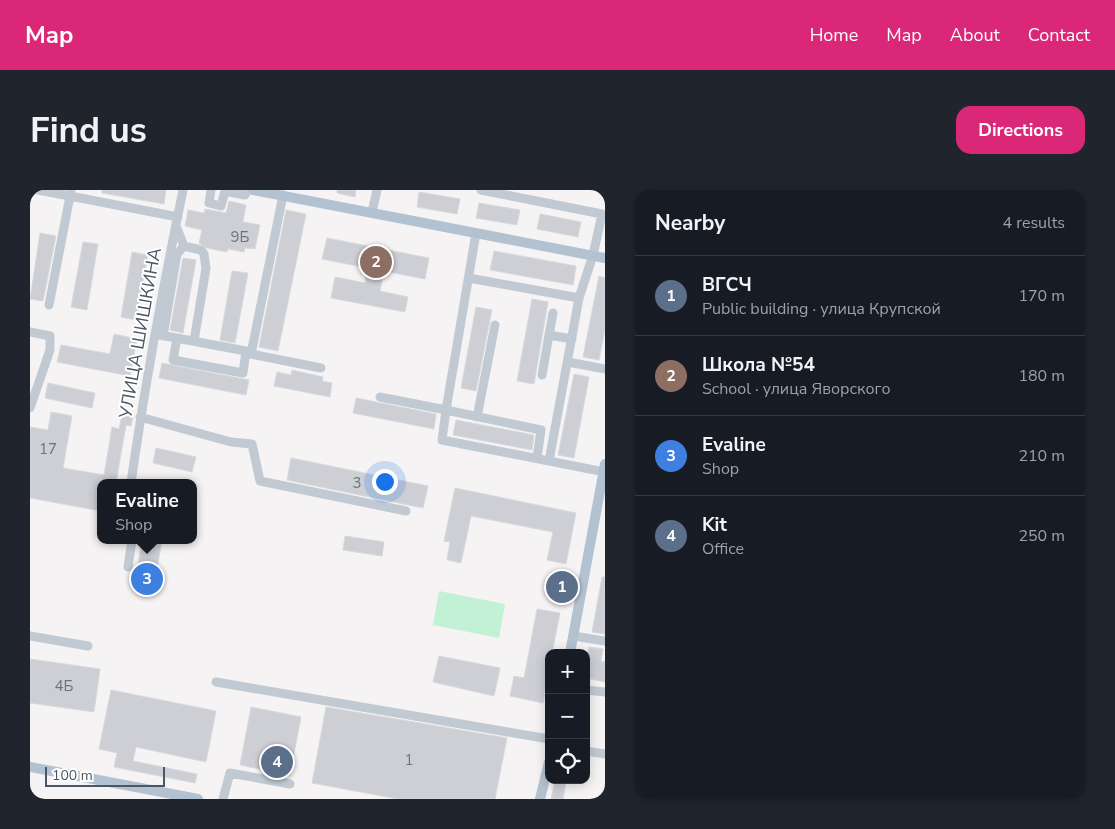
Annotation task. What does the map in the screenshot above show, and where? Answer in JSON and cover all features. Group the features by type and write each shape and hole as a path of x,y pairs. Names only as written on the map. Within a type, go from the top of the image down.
{"main road":[{"path":"253,190 304,194 372,212 605,258"},
{"path":"571,649 605,469"},
{"path":"30,767 198,799"},
{"path":"540,799 545,778"}],"street":[{"path":"38,190 70,193 177,221 184,246"},
{"name":"УЛИЦА ШИШКИНА","path":"132,479 140,418 159,335 183,190"},
{"path":"211,190 209,203 221,206 225,191 246,195 247,190"},
{"path":"372,212 377,190"},
{"path":"481,190 602,214 593,255 579,298 549,461"},
{"path":"49,305 70,193"},
{"path":"177,338 173,360 243,374 289,194"},
{"path":"476,233 442,440 549,461 605,469"},
{"path":"184,246 177,254 159,335 321,368"},
{"path":"184,246 201,250 205,258 206,268 194,341"},
{"path":"469,278 579,298"},
{"path":"542,375 553,313"},
{"path":"477,416 494,325"},
{"path":"30,332 50,336 50,350 32,392 30,408"},
{"path":"548,335 572,339"},
{"path":"568,362 605,369"},
{"path":"380,398 541,430 537,458"},
{"path":"140,418 232,442 252,444 260,482 406,511"},
{"path":"128,567 131,544"},
{"path":"30,636 88,646"},
{"path":"573,636 605,642"},
{"path":"216,682 545,738"},
{"path":"590,690 605,692"},
{"path":"590,752 605,754"},
{"path":"223,799 230,773 290,784"}],"green space":[{"path":"439,591 505,604 499,638 433,625"}],"building":[{"path":"102,190 166,190 164,204 102,193"},
{"path":"337,190 356,190 355,197 337,193"},
{"path":"419,192 460,199 457,214 417,207"},
{"path":"229,201 246,205 243,222 260,225 255,249 245,248 244,252 228,249 227,252 207,248 199,243 202,230 185,226 188,210 204,213 205,209 226,213"},
{"path":"479,203 520,210 517,225 476,218"},
{"path":"286,210 306,214 278,351 259,347"},
{"path":"540,214 581,222 578,237 537,229"},
{"path":"40,233 56,236 43,301 30,299"},
{"path":"327,238 429,258 425,279 384,271 380,291 408,297 405,312 331,298 335,277 365,283 367,268 322,259"},
{"path":"83,242 98,244 87,310 71,307"},
{"path":"494,251 576,266 573,285 490,270"},
{"path":"132,252 148,255 136,320 121,317"},
{"path":"183,258 196,260 183,333 170,330"},
{"path":"232,271 248,273 235,343 220,340"},
{"path":"599,276 605,278 605,329 599,360 583,357"},
{"path":"532,299 548,302 534,384 517,381"},
{"path":"476,307 492,310 476,391 461,388"},
{"path":"114,334 137,339 130,376 57,362 61,345 110,354"},
{"path":"162,363 249,380 246,395 159,378"},
{"path":"292,370 323,377 322,381 332,383 330,397 274,386 277,372 291,375"},
{"path":"574,374 589,377 574,458 558,455"},
{"path":"48,383 95,393 92,408 45,398"},
{"path":"356,398 436,414 434,429 353,413"},
{"path":"51,412 72,416 63,468 104,475 112,427 119,429 122,415 133,417 131,426 126,425 117,479 97,479 97,510 30,498 30,427 48,430"},
{"path":"456,420 534,435 532,450 453,435"},
{"path":"156,448 196,457 192,472 153,463"},
{"path":"291,458 428,486 423,508 287,480"},
{"path":"455,488 576,513 566,564 547,560 553,532 471,516 461,563 447,560 450,542 444,541"},
{"path":"345,536 384,542 382,556 343,550"},
{"path":"141,544 161,544 154,586 135,583"},
{"path":"602,577 605,577 605,634 592,632"},
{"path":"537,609 560,613 553,649 545,649 545,692 543,703 510,696 514,676 524,678"},
{"path":"589,647 603,649 601,661 605,662 605,682 590,679"},
{"path":"439,656 500,668 494,696 433,682"},
{"path":"30,659 100,669 94,712 30,703"},
{"path":"111,690 216,711 206,762 136,747 133,761 197,774 195,783 114,767 117,753 99,749"},
{"path":"251,707 301,717 290,775 240,765"},
{"path":"326,707 507,738 495,799 398,799 312,783"},
{"path":"554,784 566,784 563,799 551,799"}],"place":[{"name":"Школа №54","path":"376,262"},
{"name":"Evaline","path":"147,579"},
{"name":"ВГСЧ","path":"562,587"},
{"name":"Kit","path":"277,762"}]}
